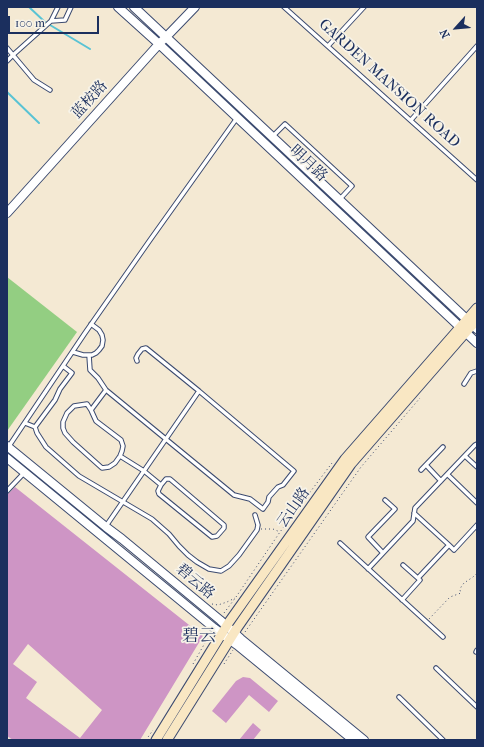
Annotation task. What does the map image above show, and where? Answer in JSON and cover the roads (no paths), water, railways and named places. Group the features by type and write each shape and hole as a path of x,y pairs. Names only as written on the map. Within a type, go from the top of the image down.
{"main road":[{"name":"云山路","path":"156,740 232,636 351,464 463,330 474,323 477,308"},
{"name":"云山路","path":"167,740 232,636"}],"street":[{"name":"明月路","path":"118,7 477,343"},
{"name":"明月路","path":"134,7 474,323"},
{"name":"蓝桉路","path":"7,213 159,44 195,7"},
{"name":"碧云路","path":"8,447 122,539 353,740"},
{"name":"碧云路","path":"7,458 214,628 232,636 364,740"}],"lane":[{"path":"7,61 51,22 58,7"},
{"path":"51,22 66,20 71,7"},
{"name":"GARDEN MANSION ROAD","path":"284,7 477,180"},
{"path":"328,46 364,7"},
{"path":"411,120 477,46"},
{"path":"7,48 34,80 50,90"},
{"path":"8,447 91,324 238,118"},
{"path":"273,137 285,124 352,186 340,200"},
{"path":"72,352 83,355 92,355 102,346 102,335 99,330 91,324"},
{"path":"89,355 90,370 98,378 106,390 234,495 250,499 264,509 269,497 278,487 283,485 294,471 146,348 142,349 138,354 136,358 137,361"},
{"path":"34,428 55,400 60,389 72,373 63,366"},
{"path":"464,384 472,373 477,371"},
{"path":"91,410 106,390"},
{"path":"106,527 199,391"},
{"path":"87,404 91,410 96,421 121,440 123,446 120,456 115,463 109,467 102,468 73,442 65,433 63,428 63,422 74,406 87,404"},
{"path":"25,423 34,428 46,447 79,476 152,519 188,554 209,569 221,571 229,566 239,555 257,530 258,525 255,515"},
{"path":"368,569 413,521 415,508 477,444"},
{"path":"422,470 443,447"},
{"path":"120,456 144,471 161,485"},
{"path":"465,456 477,467"},
{"path":"426,465 441,481"},
{"path":"7,491 24,473"},
{"path":"448,475 477,503"},
{"path":"166,479 170,479 224,525 224,528 217,536 212,537 159,494 158,491 161,485 166,479"},
{"path":"383,553 368,538 395,509 386,500"},
{"path":"414,512 454,550 477,525"},
{"path":"340,543 442,637"},
{"path":"402,600 420,580 418,578 449,545"},
{"path":"404,565 418,578"},
{"path":"436,668 477,707"},
{"path":"398,697 443,740"}],"waterway":[{"path":"29,7 45,22 90,49"},
{"path":"7,92 39,123"}],"district":[{"name":"碧云","path":"199,637"}]}
